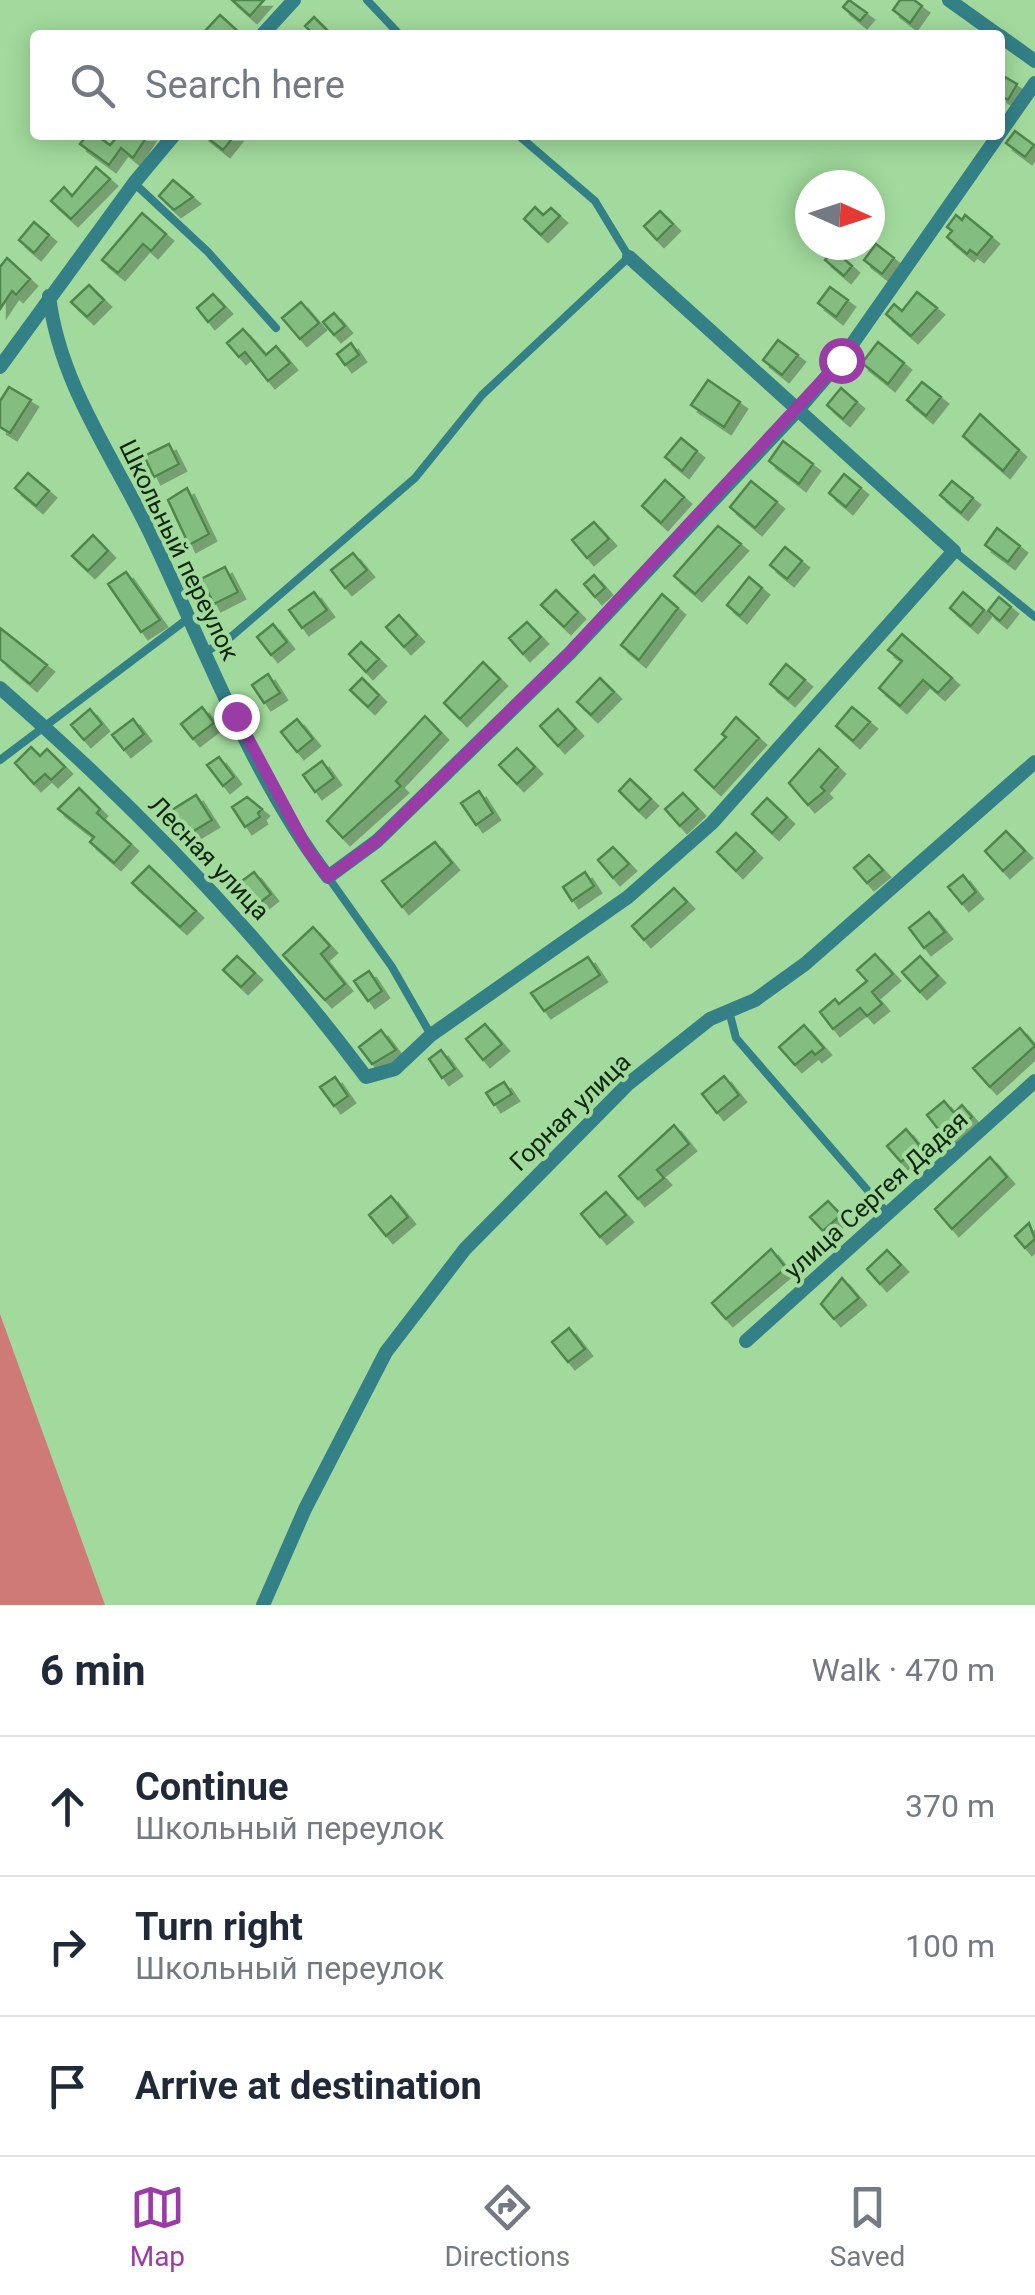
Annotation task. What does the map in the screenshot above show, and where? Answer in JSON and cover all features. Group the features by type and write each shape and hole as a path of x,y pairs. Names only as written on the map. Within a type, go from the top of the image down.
{"street":[{"path":"267,30 294,0"},
{"path":"949,0 991,30"},
{"path":"1005,40 1035,61"},
{"path":"1005,126 1035,83"},
{"path":"0,366 170,140"},
{"path":"328,877 377,841 570,652 797,411 853,344 995,140"},
{"path":"431,1035 628,896 712,823 954,551 629,257"},
{"name":"Школьный переулок","path":"50,296 54,333 75,398 125,481 204,653 308,850 328,877"},
{"name":"Лесная улица","path":"0,688 145,823 283,969 366,1077 395,1069 431,1035"},
{"name":"Горная улица","path":"263,1605 305,1508 386,1352 465,1248 628,1084 710,1019 756,1000 805,964 1035,762"},
{"name":"улица Сергея Дадая","path":"746,1341 1035,1081"}],"lane":[{"path":"367,0 395,30"},
{"path":"204,653 232,636 415,478 482,395 629,257 595,201 524,140"},
{"path":"134,183 208,252 276,328"},
{"path":"954,551 1035,618"},
{"path":"0,760 190,617"},
{"path":"328,877 392,967 431,1035"},
{"path":"729,1011 736,1038 890,1215"}],"shaded area":[{"path":"0,1314 105,1605 0,1605"}],"building":[{"path":"232,0 264,0 250,16"},
{"path":"849,0 867,13 860,21 843,7"},
{"path":"900,0 914,0 922,6 910,23 893,10"},
{"path":"220,15 236,30 206,30"},
{"path":"314,17 327,30 309,30 305,26"},
{"path":"1005,77 1017,84 1008,100 1005,98"},
{"path":"1015,131 1034,145 1025,157 1006,143"},
{"path":"83,140 103,140 110,145 114,140 145,140 133,158 121,148 109,165 80,144"},
{"path":"210,140 231,140 223,150"},
{"path":"96,167 110,179 71,219 51,201 64,187 72,196"},
{"path":"173,180 193,197 174,210 159,196"},
{"path":"535,207 543,215 551,208 560,216 541,235 524,219"},
{"path":"660,211 673,224 657,240 644,226"},
{"path":"142,213 166,234 151,251 143,244 118,273 102,260"},
{"path":"956,215 962,220 965,215 992,237 977,255 970,250 967,254 947,237 952,231 947,227"},
{"path":"34,222 49,235 34,253 19,240"},
{"path":"885,251 894,258 882,274 864,260 885,260"},
{"path":"7,258 30,279 16,295 12,291 0,309 0,267"},
{"path":"825,260 845,260 852,266 844,276"},
{"path":"89,285 104,300 87,317 71,302"},
{"path":"830,287 848,300 836,317 818,303"},
{"path":"917,292 937,308 911,336 886,314 894,304 902,311"},
{"path":"213,294 225,307 208,322 197,308"},
{"path":"301,302 319,323 300,339 282,318"},
{"path":"334,313 345,326 334,335 323,322"},
{"path":"243,329 266,355 276,346 290,363 268,381 245,352 239,357 227,343"},
{"path":"778,340 798,355 782,375 763,360"},
{"path":"878,342 904,363 888,384 862,363"},
{"path":"351,343 359,355 345,365 337,354"},
{"path":"708,380 740,402 724,427 691,405"},
{"path":"922,382 941,397 926,416 907,400"},
{"path":"9,387 31,400 10,433 0,427 0,401"},
{"path":"841,388 857,402 843,419 827,405"},
{"path":"980,414 1019,450 1003,471 963,436"},
{"path":"681,438 697,451 682,471 665,457"},
{"path":"783,441 813,464 799,484 769,461"},
{"path":"169,444 179,464 154,477 144,456"},
{"path":"28,473 49,491 36,506 15,488"},
{"path":"844,474 861,488 846,507 829,493"},
{"path":"665,480 684,497 661,523 642,506"},
{"path":"751,481 777,502 755,528 730,507"},
{"path":"952,481 973,498 961,513 940,495"},
{"path":"187,488 209,534 189,545 168,500"},
{"path":"594,522 609,539 587,558 572,540"},
{"path":"718,526 741,544 695,594 674,576"},
{"path":"997,528 1020,546 1008,562 985,545"},
{"path":"93,535 108,551 88,571 72,556"},
{"path":"785,547 802,561 787,579 770,565"},
{"path":"353,553 367,570 345,588 331,570"},
{"path":"225,567 238,592 214,604 201,579"},
{"path":"126,572 160,620 141,632 108,584"},
{"path":"594,575 605,588 595,597 584,584"},
{"path":"749,577 762,588 740,616 727,605"},
{"path":"556,590 578,612 564,627 541,605"},
{"path":"314,592 327,610 302,628 289,610"},
{"path":"963,592 984,610 971,626 950,608"},
{"path":"662,594 678,608 639,660 621,645"},
{"path":"999,597 1011,607 1000,621 988,611"},
{"path":"399,615 417,635 404,647 386,627"},
{"path":"527,622 541,637 523,654 509,638"},
{"path":"273,624 287,642 271,655 257,637"},
{"path":"0,628 47,665 30,684 0,659"},
{"path":"902,634 952,678 938,693 923,680 900,706 879,688 902,661 888,650"},
{"path":"361,642 379,659 366,672 349,654"},
{"path":"483,662 500,679 460,719 444,703"},
{"path":"786,664 805,680 788,699 770,684"},
{"path":"268,674 280,693 264,703 252,685"},
{"path":"362,678 379,695 368,707 350,690"},
{"path":"600,678 614,692 591,715 577,702"},
{"path":"202,707 214,723 193,739 181,724"},
{"path":"852,707 870,722 853,741 836,726"},
{"path":"90,709 102,724 84,740 71,725"},
{"path":"558,709 576,729 558,746 540,726"},
{"path":"425,716 441,733 396,781 401,786 343,838 327,821"},
{"path":"736,717 759,738 714,788 695,770 726,737 722,734"},
{"path":"133,719 144,734 124,750 112,735"},
{"path":"297,719 313,739 297,752 281,732"},
{"path":"31,747 40,756 47,749 65,767 51,780 45,774 34,784 15,763"},
{"path":"517,748 535,767 517,784 499,765"},
{"path":"819,749 838,767 821,787 825,791 808,805 789,783"},
{"path":"219,757 234,777 223,786 207,765"},
{"path":"322,761 334,778 315,792 303,775"},
{"path":"630,779 651,799 639,811 619,791"},
{"path":"79,788 100,809 97,813 131,844 114,863 90,842 94,837 58,809"},
{"path":"479,791 493,813 476,825 461,803"},
{"path":"683,793 698,809 680,826 665,809"},
{"path":"196,795 212,820 187,835 172,810"},
{"path":"247,797 262,809 260,817 245,827 232,807"},
{"path":"767,798 787,817 772,833 752,814"},
{"path":"1006,831 1025,851 1003,871 985,851"},
{"path":"736,833 755,851 736,871 717,852"},
{"path":"435,842 452,863 402,907 382,881"},
{"path":"613,847 629,864 613,878 598,860"},
{"path":"869,855 883,870 867,883 854,868"},
{"path":"149,866 196,911 180,927 132,883"},
{"path":"254,872 271,894 252,909 234,887"},
{"path":"585,872 594,886 572,901 563,887"},
{"path":"963,875 976,892 962,904 948,887"},
{"path":"674,888 687,902 644,940 632,926"},
{"path":"929,912 945,932 924,948 909,928"},
{"path":"313,927 330,946 321,954 345,984 325,1000 283,955"},
{"path":"875,954 893,974 872,992 882,1004 867,1016 860,1008 833,1029 820,1012 835,999 839,1004 867,981 857,970"},
{"path":"237,956 255,973 241,987 223,970"},
{"path":"920,956 938,976 920,992 902,972"},
{"path":"588,957 600,975 544,1011 531,993"},
{"path":"369,971 382,991 368,1001 354,981"},
{"path":"485,1024 502,1044 483,1060 466,1039"},
{"path":"804,1025 824,1048 815,1055 812,1051 795,1065 779,1047"},
{"path":"1020,1028 1035,1046 990,1087 973,1068"},
{"path":"381,1030 396,1050 372,1064 359,1047"},
{"path":"441,1050 455,1069 442,1078 429,1059"},
{"path":"724,1076 739,1095 717,1113 702,1094"},
{"path":"335,1077 348,1096 334,1106 320,1087"},
{"path":"504,1082 512,1094 494,1105 486,1093"},
{"path":"944,1101 954,1113 962,1105 972,1117 946,1139 927,1115"},
{"path":"674,1125 689,1144 657,1170 664,1178 638,1199 619,1176"},
{"path":"906,1129 920,1146 901,1162 887,1146"},
{"path":"990,1157 1007,1177 952,1229 935,1209"},
{"path":"606,1192 626,1215 600,1237 581,1214"},
{"path":"391,1196 408,1217 386,1236 369,1215"},
{"path":"828,1201 841,1215 823,1231 810,1217"},
{"path":"1029,1223 1035,1239 1025,1248 1015,1236"},
{"path":"771,1249 786,1268 726,1319 712,1303"},
{"path":"887,1250 901,1265 880,1284 867,1269"},
{"path":"842,1278 859,1298 834,1319 821,1304"},
{"path":"569,1328 585,1349 568,1362 552,1342"}],"route":[{"path":"236,716 308,850 328,877 377,841 570,652 841,360"}]}
